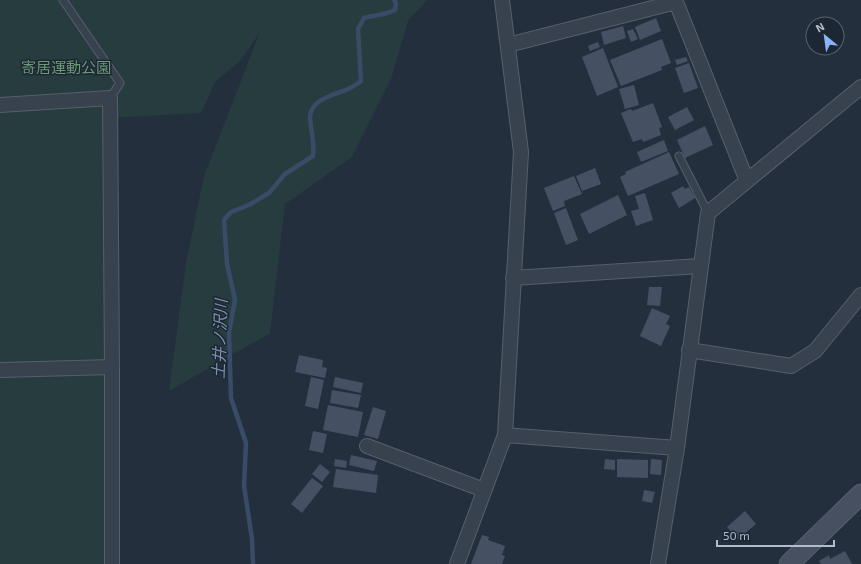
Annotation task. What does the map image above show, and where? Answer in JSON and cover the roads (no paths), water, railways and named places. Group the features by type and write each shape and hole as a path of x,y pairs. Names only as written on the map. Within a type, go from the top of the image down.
{"main road":[{"path":"798,561 861,494"}],"street":[{"path":"457,564 505,435 521,152 502,0"},
{"path":"508,45 676,2 748,181"},
{"path":"658,564 677,448 708,212 748,181 861,87"},
{"path":"0,105 110,98 112,564"},
{"path":"513,278 700,266"},
{"path":"689,350 791,366 815,351 861,295"},
{"path":"0,370 112,367"},
{"path":"505,435 677,448"},
{"path":"367,446 484,490"}],"lane":[{"path":"63,0 120,83 110,98"},
{"path":"679,156 708,212"}],"waterway":[{"name":"土井ノ沢川","path":"253,564 252,539 244,486 246,443 231,398 229,332 235,300 227,264 224,220 231,212 249,205 269,193 285,174 313,156 310,116 312,110 319,101 350,88 361,81 358,29 364,18 395,10 396,3 394,0"}],"park label":[{"name":"寄居運動公園","path":"66,67"}]}
